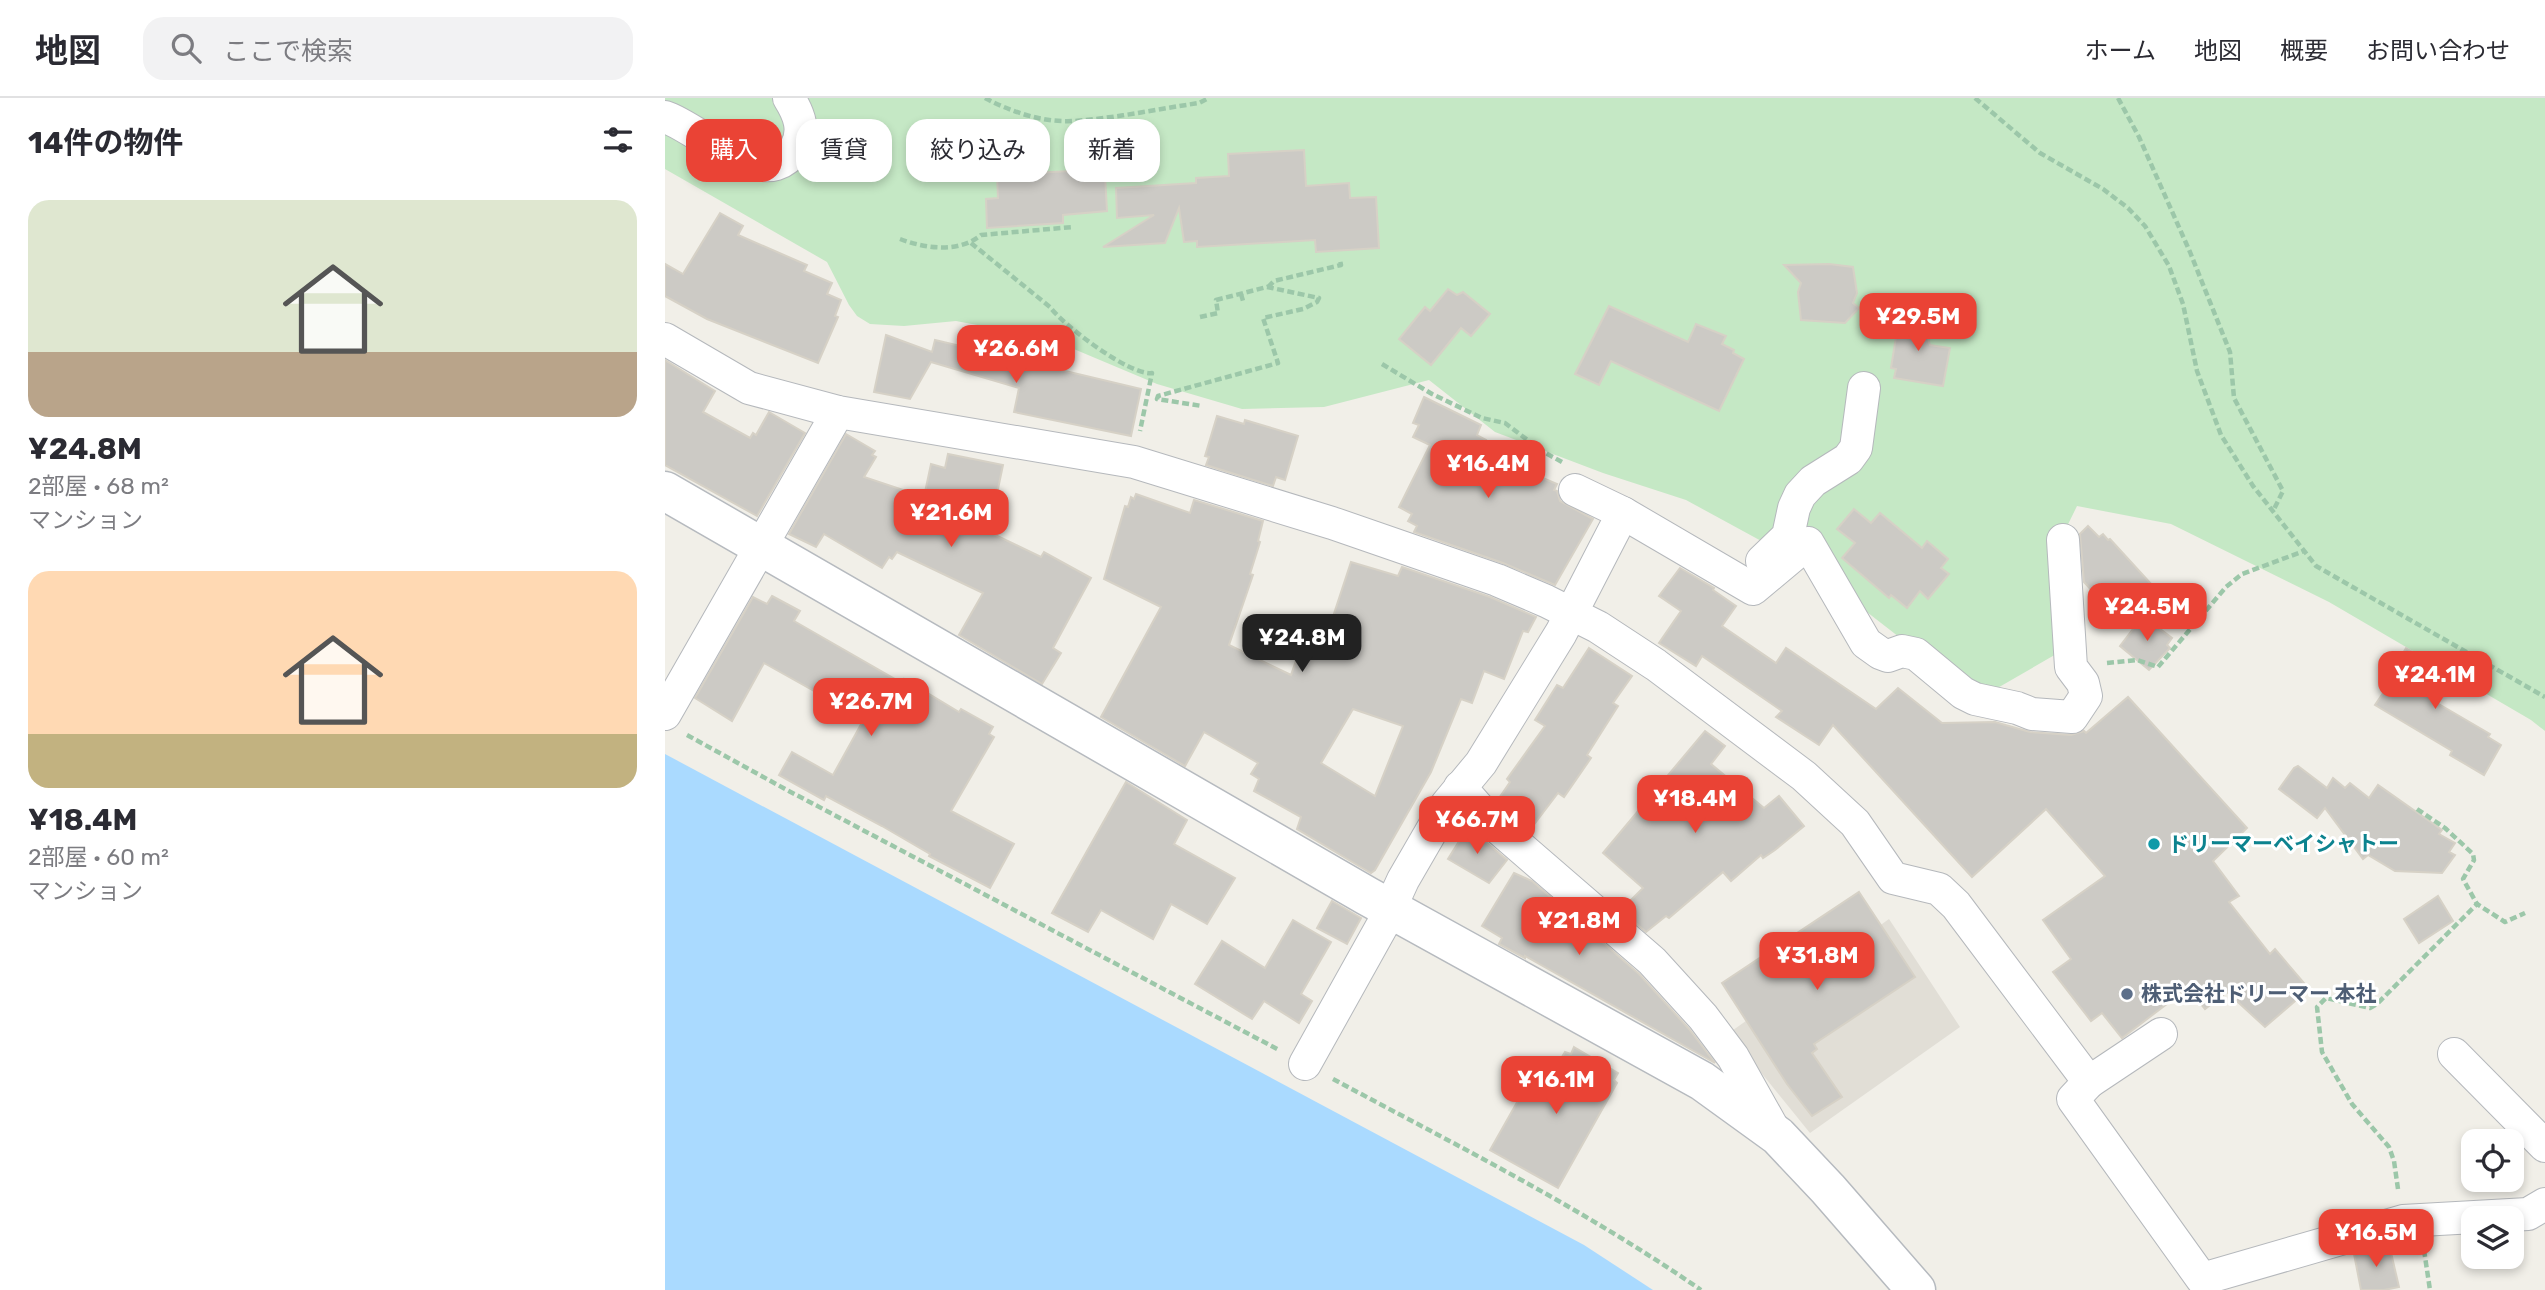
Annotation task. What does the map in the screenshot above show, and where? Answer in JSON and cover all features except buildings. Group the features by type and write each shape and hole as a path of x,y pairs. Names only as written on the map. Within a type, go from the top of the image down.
{"street":[{"path":"665,117 690,128 733,156 758,166 782,163 795,149 801,134 800,115 789,98"},
{"path":"665,339 749,388 838,412 1134,462 1388,541 1497,580 1572,613 1655,665 1804,776 1855,823 1893,878 1939,889 1957,905 2089,1082"},
{"path":"1740,582 1788,536 1794,508 1800,495 1813,481 1848,459 1856,449 1864,388"},
{"path":"671,722 761,546 838,412"},
{"path":"1569,476 1623,513 1753,589 1808,543 1866,643 1880,653 1888,656 1902,651 1916,654 1963,693 1975,699 2032,714 2072,717 2085,696 2083,683 2071,667 2063,540"},
{"path":"665,491 1389,909 1702,1080 1777,1136 1835,1196 1916,1290"},
{"path":"1305,1064 1382,926 1403,880 1447,804 1481,763 1572,613 1623,513"},
{"path":"1460,787 1490,821 1652,961 1675,985 1733,1057 1777,1136"},
{"path":"2161,1034 2089,1082 2073,1099 2202,1279 2403,1221 2528,1214 2545,1204"},
{"path":"2454,1054 2545,1146"}],"path":[{"path":"985,98 1004,108 1034,116 1072,121 1199,103 1209,98"},
{"path":"1975,98 2040,153 2103,189 2128,208 2145,226 2169,266 2183,304 2197,372 2221,435 2253,486 2316,566 2545,697"},
{"path":"2118,98 2139,137 2185,239 2230,352 2234,398 2283,491 2273,511"},
{"path":"900,239 915,244 956,248 971,243 981,235 1073,227"},
{"path":"971,243 1049,307 1059,319 1102,351 1143,374 1151,373 1148,394"},
{"path":"1200,317 1219,313 1216,300 1267,287 1274,281 1341,265 1340,260"},
{"path":"1202,406 1157,399 1158,396 1278,363 1263,318 1303,309 1317,302 1319,298 1267,287"},
{"path":"1241,294 1243,301"},
{"path":"1382,364 1444,400 1482,418 1505,423 1569,476"},
{"path":"2071,667 2137,660 2158,667 2234,580 2242,574 2304,551"},
{"path":"671,722 787,790 1549,1194 1667,1266 1701,1290"},
{"path":"2417,809 2445,828 2473,854 2474,860 2463,879 2477,904 2505,922 2525,913"},
{"path":"2403,1221 2394,1161 2389,1147 2352,1104 2322,1052 2317,1007 2326,998 2370,1008 2377,1004 2477,904"}],"shaded area":[{"path":"1889,919 1960,1027 1810,1133 1729,1033"}],"green space":[{"path":"665,98 2545,98 2545,731 2531,720 2329,602 2171,524 2077,506 2051,559 2058,653 1994,690 1966,689 1845,595 1776,549 1686,500 1603,473 1495,432 1429,380 1324,407 1242,409 1157,384 1050,339 956,321 904,326 870,324 857,316 849,305 827,262 688,182 782,182 782,119 686,119 686,181 665,169"}],"water":[{"path":"665,754 1584,1245 1653,1290 665,1290"}],"place":[{"name":"ドリーマーベイシャトー","path":"2154,844"},
{"name":"株式会社ドリーマー 本社","path":"2127,994"}]}
